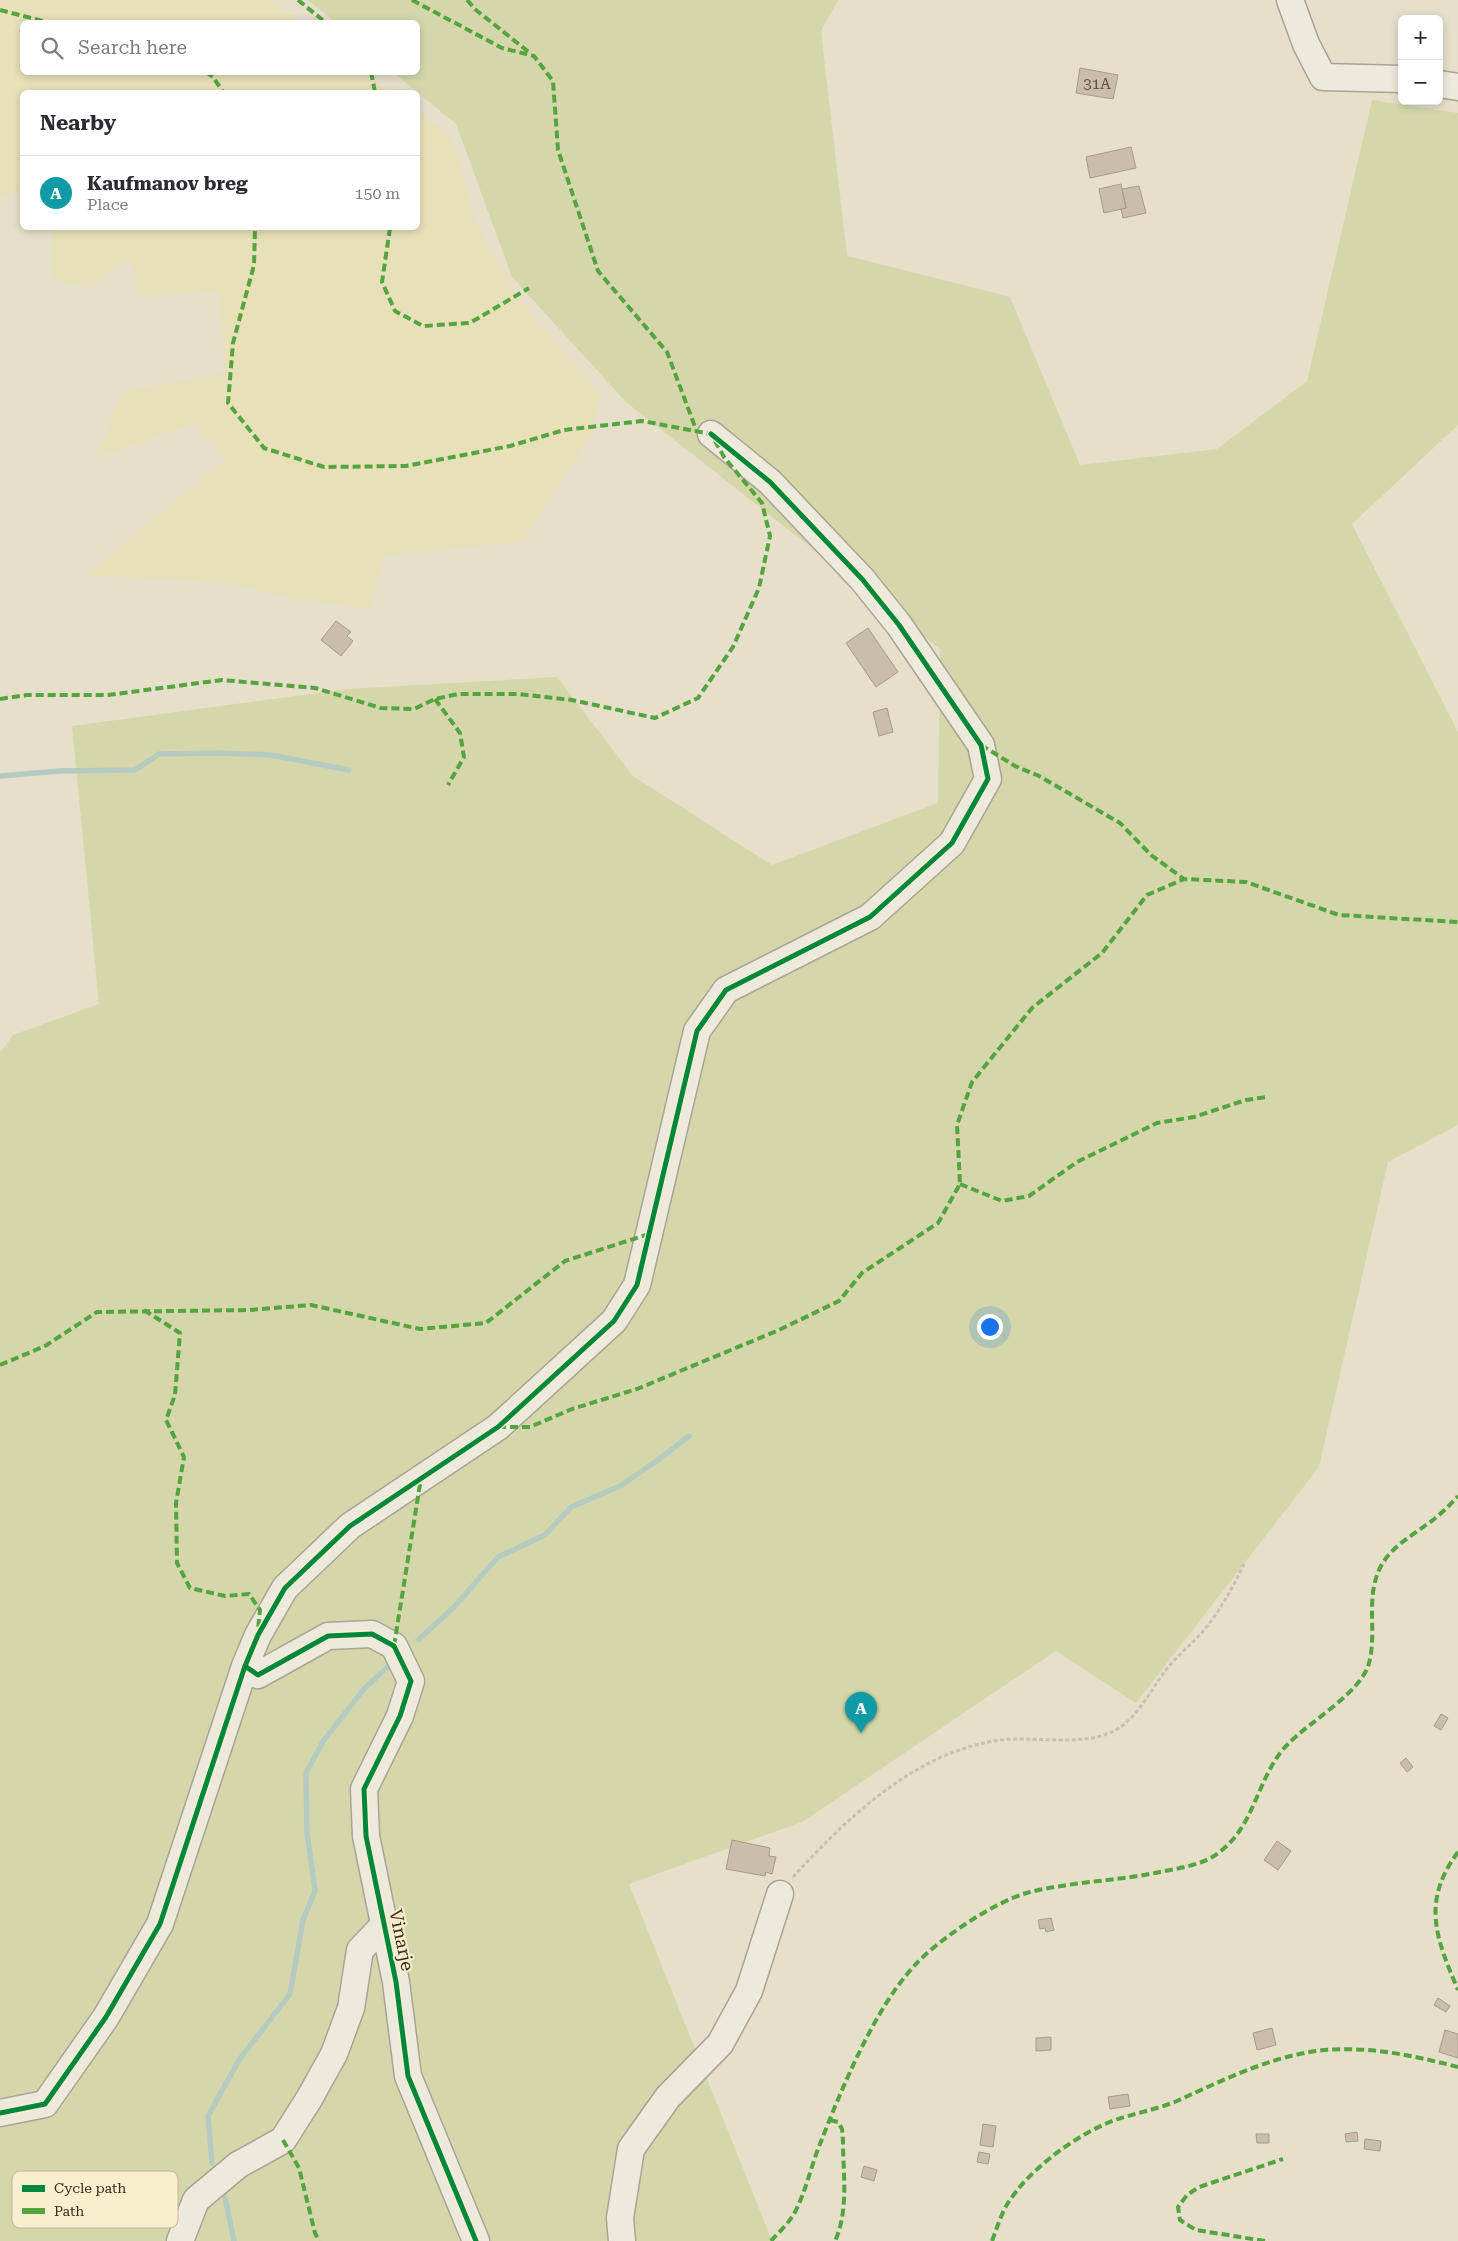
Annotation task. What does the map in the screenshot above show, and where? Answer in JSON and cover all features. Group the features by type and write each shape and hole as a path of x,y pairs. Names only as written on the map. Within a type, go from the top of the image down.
{"street":[{"path":"1290,0 1306,44 1323,77 1398,79"},
{"path":"1443,85 1458,87"},
{"path":"0,2113 46,2104 106,2016 160,1924 245,1666 258,1634 284,1588 350,1526 498,1428 614,1321 637,1285 697,1031 726,990 870,918 952,843 988,779 982,745 899,625 874,594 770,482 711,434"},
{"name":"Vinarje","path":"245,1666 258,1675 328,1636 372,1634 394,1646 411,1681 400,1716 364,1789 366,1836 396,1982 408,2076 476,2241"},
{"path":"622,2241 620,2218 631,2149 668,2097 720,2044 749,1991 780,1894"},
{"name":"Vinarje","path":"180,2241 196,2200 238,2165 283,2140 334,2054 351,2008 360,1950 385,1924"}],"path":[{"path":"780,1894 824,1844 879,1795 930,1764 953,1753 1000,1741 1079,1739 1097,1737 1114,1730 1140,1708 1170,1665 1210,1622 1219,1610 1244,1564"}],"shaded area":[{"path":"0,0 271,0 296,20 20,20 20,75 364,75 387,90 20,90 20,189 0,196"},
{"path":"420,113 451,135 475,220 516,296 601,396 590,435 524,541 384,556 370,608 299,600 231,583 86,575 226,460 195,423 97,457 123,392 225,373 220,292 139,296 130,259 88,287 52,280 52,230 420,230"}],"green space":[{"path":"308,0 838,0 821,31 847,256 1010,297 1080,465 1217,449 1307,381 1372,100 1458,113 1458,425 1352,524 1458,732 1458,1125 1388,1162 1319,1467 1136,1703 1056,1651 802,1822 629,1884 772,2241 0,2241 0,1053 13,1035 99,1004 72,726 348,689 557,677 633,776 772,865 938,803 940,649 626,402 512,277 456,124 420,94 420,90 415,90 396,75 420,75 420,20 333,20"}],"building":[{"path":"1080,68 1118,75 1113,99 1076,93"},
{"path":"1131,147 1136,168 1090,178 1086,157"},
{"path":"1121,184 1126,208 1104,213 1099,189"},
{"path":"1139,186 1146,213 1123,218 1121,209 1126,208 1122,189"},
{"path":"336,621 351,632 347,636 353,641 341,656 321,640"},
{"path":"868,628 898,672 876,687 846,643"},
{"path":"887,708 893,732 879,736 873,712"},
{"path":"1441,1714 1448,1718 1441,1730 1434,1726"},
{"path":"1406,1758 1413,1767 1407,1772 1400,1763"},
{"path":"732,1840 770,1848 769,1856 776,1857 772,1874 766,1872 765,1876 726,1869"},
{"path":"1277,1841 1291,1851 1278,1870 1264,1860"},
{"path":"1051,1918 1054,1930 1046,1932 1045,1928 1040,1929 1038,1920"},
{"path":"1438,1998 1450,2006 1446,2012 1434,2005"},
{"path":"1272,2028 1276,2045 1257,2050 1253,2033"},
{"path":"1445,2030 1458,2034 1458,2058 1439,2052"},
{"path":"1051,2037 1051,2050 1036,2051 1036,2038"},
{"path":"1128,2094 1130,2106 1110,2109 1108,2097"},
{"path":"983,2124 996,2126 993,2147 980,2145"},
{"path":"1357,2132 1358,2141 1346,2142 1345,2134"},
{"path":"1256,2134 1269,2134 1269,2143 1257,2143"},
{"path":"1365,2139 1381,2141 1380,2151 1364,2149"},
{"path":"979,2152 990,2154 988,2164 977,2162"},
{"path":"864,2166 877,2170 874,2181 861,2177"}],"waterway":[{"path":"0,776 60,771 135,770 159,754 221,753 271,755 349,770"},
{"path":"418,1640 454,1607 498,1557 545,1535 571,1507 620,1486 689,1436"},
{"path":"212,2163 208,2116 239,2060 290,1994 303,1920 315,1891 307,1832 306,1773 324,1740 364,1689 394,1661"},
{"path":"225,2197 234,2241"}],"marked path":[{"path":"298,0 323,20"},
{"path":"412,0 502,48 534,56 553,81 558,150 598,271 667,352 697,432"},
{"path":"467,0 476,10 530,53"},
{"path":"0,10 39,20"},
{"path":"210,75 222,90"},
{"path":"372,75 375,90"},
{"path":"0,699 27,695 108,695 222,680 315,688 381,708 414,709 435,699 458,694 518,694 572,700 655,718 698,698 733,647 759,588 770,536 762,503 724,457 711,434 642,421 564,430 510,446 406,466 324,467 264,448 228,403 233,343 254,265 255,230"},
{"path":"390,230 382,282 395,311 423,326 470,323 529,288"},
{"path":"435,699 460,733 464,757 448,785"},
{"path":"981,745 1015,766 1039,776 1120,823 1151,855 1184,879"},
{"path":"498,1427 530,1427 572,1409 637,1389 779,1330 839,1301 862,1273 938,1223 960,1184 957,1125 972,1082 1032,1008 1102,953 1147,895 1184,879 1246,882 1339,915 1458,922"},
{"path":"960,1184 1002,1201 1029,1196 1077,1162 1157,1123 1194,1117 1246,1100 1266,1097"},
{"path":"0,1365 45,1346 97,1312 249,1310 311,1305 420,1329 486,1323 565,1261 649,1234"},
{"path":"144,1310 180,1333 175,1395 166,1420 184,1457 176,1503 177,1563 190,1588 225,1596 249,1594 260,1610 258,1630"},
{"path":"394,1646 421,1478"},
{"path":"771,2241 790,2220 799,2204 817,2152 860,2050 886,2004 915,1965 938,1944 968,1922 1016,1897 1045,1889 1140,1876 1182,1868 1207,1860 1222,1850 1233,1839 1250,1813 1278,1756 1297,1735 1346,1696 1364,1674 1369,1663 1371,1650 1374,1586 1384,1561 1398,1546 1435,1519 1458,1496"},
{"path":"1458,1852 1446,1870 1439,1887 1436,1904 1439,1937 1458,1990"},
{"path":"992,2241 1008,2203 1027,2179 1051,2157 1078,2138 1105,2124 1177,2101 1245,2071 1298,2054 1334,2049 1388,2052 1458,2067"},
{"path":"830,2120 838,2122 842,2129 843,2141 844,2204 835,2241"},
{"path":"283,2140 299,2168 315,2233 319,2241"},
{"path":"1265,2241 1196,2230 1180,2220 1178,2207 1187,2195 1199,2187 1283,2159"}],"cycle path":[{"path":"476,2241 408,2076 396,1982 366,1836 364,1789 400,1716 411,1681 394,1646 372,1634 328,1636 258,1675 245,1666 258,1635 285,1588 350,1526 498,1427 614,1321 637,1285 697,1031 726,990 870,917 952,843 988,779 981,745 899,625 862,579 770,482 711,434"},
{"path":"0,2113 45,2104 106,2017 160,1924 245,1666"}],"place":[{"name":"Kaufmanov breg","path":"861,1733"}]}
